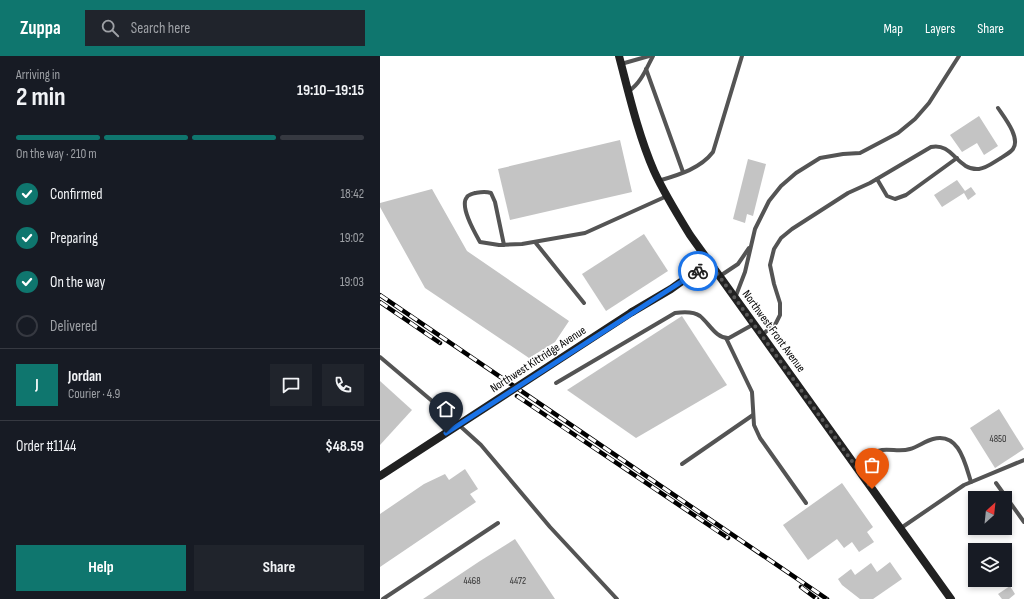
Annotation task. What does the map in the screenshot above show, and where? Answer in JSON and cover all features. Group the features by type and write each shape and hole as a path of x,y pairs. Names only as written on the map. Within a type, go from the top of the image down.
{"main road":[{"name":"Northwest Front Avenue","path":"620,60 644,146 658,181 690,235 951,599"},
{"name":"Northwest Kittridge Avenue","path":"380,476 632,312 671,289 709,262"}],"lane":[{"path":"620,60 646,56"},
{"path":"629,91 637,85 653,56"},
{"path":"658,181 698,166 707,160 713,152 742,56"},
{"path":"735,298 745,272 755,229 768,201 781,186 796,173 820,158 860,153 898,133 915,119 929,103 959,56"},
{"path":"646,69 683,172"},
{"path":"762,335 776,323 780,315 780,303 770,265 774,249 781,238 792,229 848,193 877,179 931,147 942,147 970,168 979,168 989,165 1009,153 1014,148 1016,142 998,108"},
{"path":"877,179 887,196 895,199 900,198 956,158"},
{"path":"504,245 495,202 491,193 482,192 468,196 465,199 465,204 469,224 480,242 504,245 522,244 585,233 667,196"},
{"path":"535,242 584,303"},
{"path":"720,277 742,260 752,243"},
{"path":"556,384 675,313 683,312 699,315 718,335 726,338 729,338 754,324"},
{"path":"726,338 752,392 754,425 760,438 806,503"},
{"path":"380,357 481,445 550,527 617,599"},
{"path":"682,464 753,415"},
{"path":"856,465 881,450 905,450 935,438 944,438 954,442 960,449 971,482"},
{"path":"900,528 964,484 1024,460"},
{"path":"996,483 1024,522"},
{"path":"383,599 498,523"}],"building":[{"path":"979,116 998,146 984,155 977,143 962,152 950,135"},
{"path":"620,140 632,192 510,220 498,169"},
{"path":"748,159 766,164 753,216 747,214 745,223 733,219"},
{"path":"957,180 965,191 971,187 976,194 968,200 964,193 942,207 934,195"},
{"path":"432,189 467,251 569,321 555,342 529,358 425,288 380,207 380,203"},
{"path":"644,234 668,271 606,311 582,274"},
{"path":"682,316 727,385 636,438 567,390"},
{"path":"380,381 412,410 380,445"},
{"path":"999,409 1024,449 995,468 970,428"},
{"path":"465,469 478,489 470,494 476,502 380,567 380,514 424,484 445,474 449,480"},
{"path":"842,483 873,527 867,532 874,542 859,552 852,542 844,548 837,539 808,560 783,525"},
{"path":"515,539 555,599 423,599 480,561"},
{"path":"890,562 902,579 873,599 860,599 842,585 838,579 851,569 855,575 871,563 877,572"},
{"path":"1011,587 1015,594 1009,599 1002,599 998,594"}],"railway":[{"path":"380,295 827,599"},
{"path":"380,302 440,343"},
{"path":"517,396 728,538"},
{"path":"801,587 817,599"}],"way so far":[{"path":"698,271 709,262 872,489"}],"route":[{"path":"446,433 632,312 698,271"}]}
